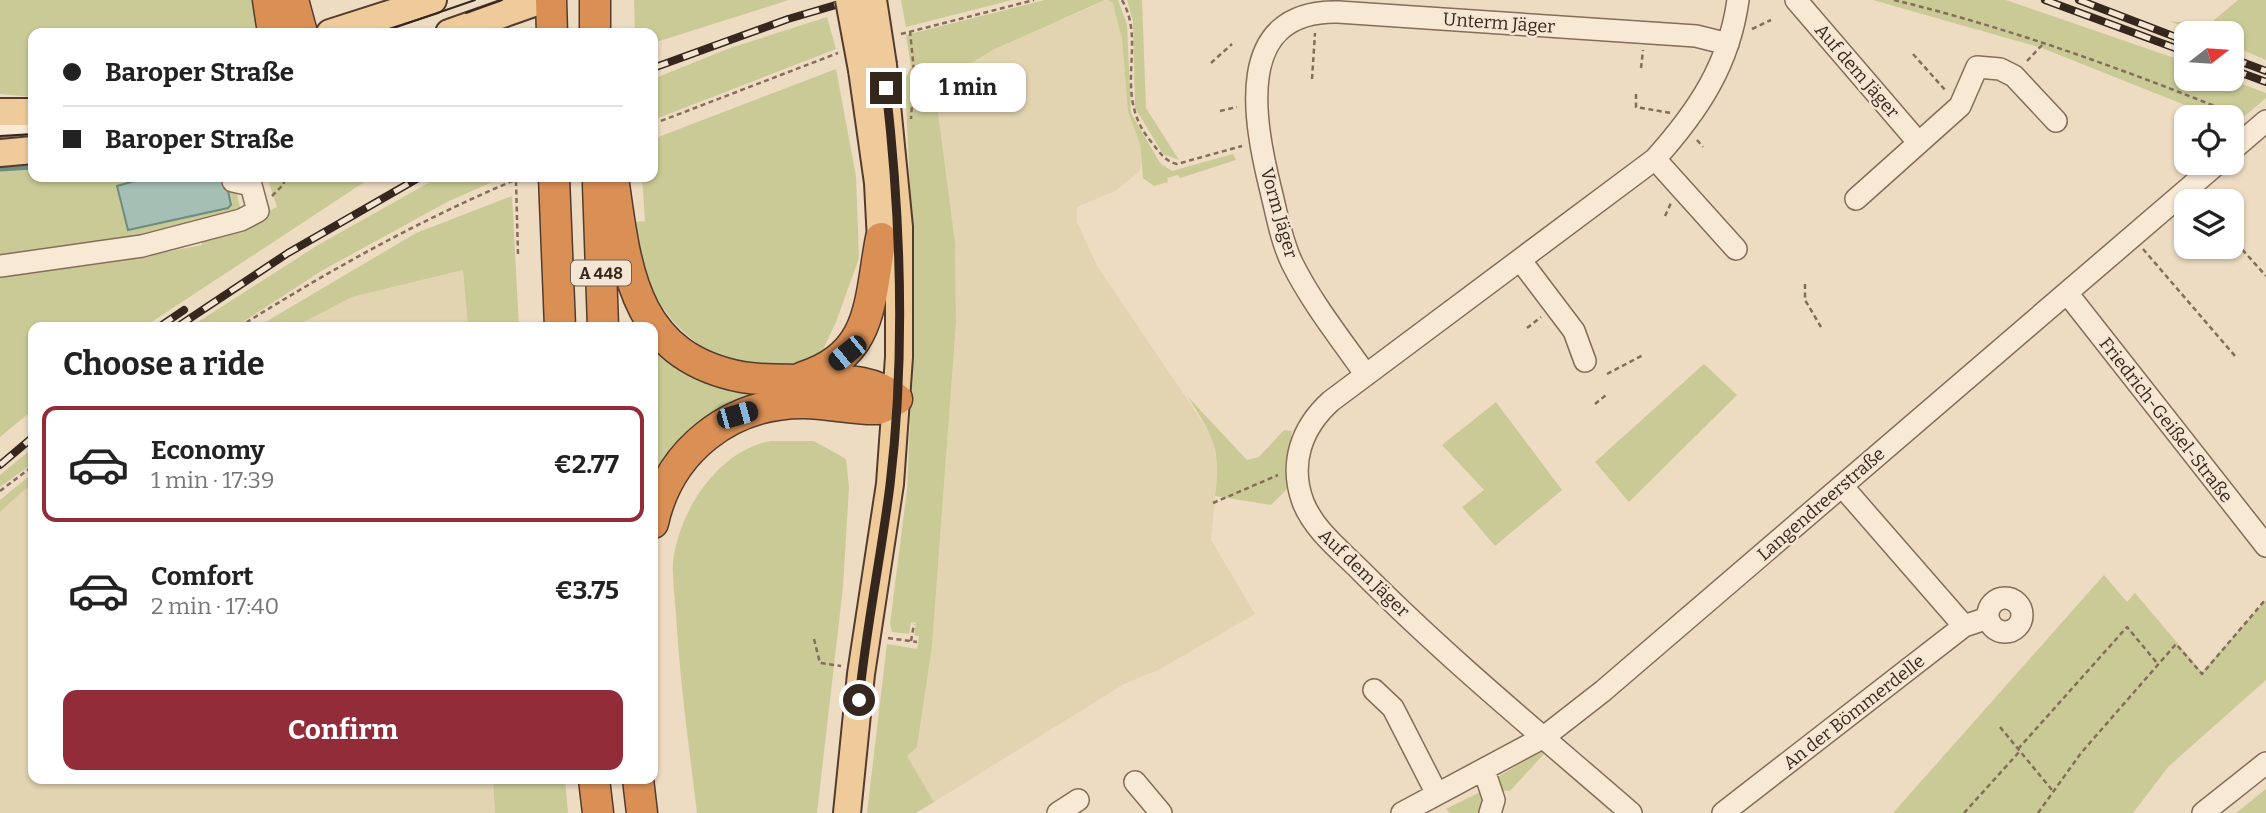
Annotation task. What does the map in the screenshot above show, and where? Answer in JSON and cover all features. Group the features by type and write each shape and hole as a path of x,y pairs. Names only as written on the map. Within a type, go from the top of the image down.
{"highway":[{"path":"268,0 272,28"},
{"path":"293,0 301,28"},
{"path":"551,0 552,28"},
{"path":"595,0 595,28"},
{"name":"A 448","path":"554,182 560,322"},
{"name":"A 448","path":"599,182 608,216 603,322"},
{"path":"612,182 608,216 634,293 651,322"},
{"path":"796,379 835,363 847,353 861,332 872,298 881,238"},
{"path":"658,331 674,347 703,363 744,378 861,381 886,398"},
{"path":"658,509 671,473 704,436 737,415 773,406 886,398"},
{"path":"595,784 598,813"},
{"path":"639,784 642,813"}],"main road":[{"path":"346,28 433,0"},
{"path":"463,28 542,0"},
{"path":"847,813 900,227 873,67 849,0"},
{"path":"861,674 890,484 873,67 873,0"},
{"path":"0,111 28,112"},
{"path":"0,153 28,150"}],"street":[{"name":"Auf dem Jäger","path":"1631,813 1393,604 1315,525 1304,504 1297,466 1303,438 1318,413 1655,159 1685,125 1710,90 1728,44 1738,0"},
{"name":"Auf dem Jäger","path":"1796,0 1918,142"},
{"name":"Unterm Jäger","path":"1275,35 1290,22 1317,12 1696,36 1728,44"},
{"name":"Vorm Jäger","path":"1275,35 1267,46 1258,71 1261,140 1290,259 1318,309 1366,375"},
{"path":"1856,199 1960,106 1977,67 2000,69 2014,75 2056,121"},
{"path":"0,126 28,123"},
{"path":"2244,141 2262,128"},
{"path":"0,135 28,134"},
{"path":"1655,159 1736,249"},
{"name":"Langendreerstraße","path":"1402,813 1544,737 1610,686 2204,175"},
{"path":"0,266 142,246 241,220 258,211 251,185 238,182"},
{"path":"1521,261 1574,331 1585,361"},
{"name":"Friedrich-Geißel-Straße","path":"2067,293 2266,546"},
{"path":"1842,486 1964,626"},
{"name":"An der Bömmerdelle","path":"1723,813 1964,626 1988,618"},
{"path":"1374,690 1393,708 1437,794"},
{"path":"2203,813 2266,763"},
{"path":"1484,769 1494,800 1490,813"},
{"path":"1135,782 1161,813"},
{"path":"1058,813 1078,800"}],"path":[{"path":"914,71 910,31 1034,0"},
{"path":"1122,0 1130,27 1132,108 1142,130 1164,158 1177,164 1261,140"},
{"path":"1894,0 1978,20 2138,76 2262,128"},
{"path":"1312,79 1317,12"},
{"path":"1751,30 1771,20"},
{"path":"2014,75 2044,43"},
{"path":"1211,63 1232,44"},
{"path":"658,122 833,54"},
{"path":"1913,54 1960,106"},
{"path":"1636,94 1636,107 1667,110 1672,114"},
{"path":"1696,140 1703,147"},
{"path":"247,322 367,250 445,209 509,182"},
{"path":"516,182 518,254"},
{"path":"2132,237 2235,356"},
{"path":"2244,251 2266,276"},
{"path":"1805,284 1805,300 1822,327"},
{"path":"1527,328 1545,314"},
{"path":"1607,374 1643,355"},
{"path":"1595,404 1606,395"},
{"path":"1213,503 1297,466"},
{"path":"0,491 28,470"},
{"path":"2038,813 2052,790 2157,663 2176,644 2202,674 2266,599"},
{"path":"911,641 914,624"},
{"path":"1964,813 2127,627 2157,663"},
{"path":"867,635 916,642"},
{"path":"814,639 820,659"},
{"path":"2000,727 2052,790"}],"shaded area":[{"path":"1107,0 1113,3 1116,10 1122,39 1128,112 1140,144 1141,164 1140,171 1115,191 1077,207 1077,222 1097,266 1212,436 1218,469 1211,540 1255,614 1160,669 1124,684 934,802 907,756 917,747 932,646 956,323 955,243 937,113 950,83 961,69 995,49"},
{"path":"131,182 226,182 231,205 228,208 128,230 117,186"},
{"path":"463,270 468,322 304,322 352,297"},
{"path":"28,487 28,784 493,784 495,813 0,813 0,512"}],"green space":[{"path":"0,0 257,0 254,28 28,28 28,97 0,94"},
{"path":"634,0 789,0 658,41 658,28 635,28"},
{"path":"901,0 1012,0 906,27"},
{"path":"1045,0 1105,0 995,49 961,69 950,83 938,113 955,243 956,323 932,646 917,747 907,756 934,802 916,813 867,813 887,644 917,649 919,636 914,635 916,623 911,622 909,634 892,632 890,624 907,490 913,348 913,257 905,79 911,67 906,35"},
{"path":"1107,0 1118,0 1127,24 1131,113 1160,163 1172,171 1233,154 1236,160 1180,178 1178,175 1167,178 1168,182 1154,186 1143,178 1140,144 1128,112 1122,39 1113,3"},
{"path":"1127,0 1142,0 1146,108 1179,160 1163,154 1135,108 1133,21"},
{"path":"1873,0 2006,0 2174,58 2174,91 2244,91 2244,85 2266,93 2266,98 2244,117 2244,105 2185,105 2042,48"},
{"path":"2238,0 2266,0 2266,60 2244,51 2244,21 2213,21"},
{"path":"827,17 836,49 658,118 658,77 730,48"},
{"path":"836,69 856,176 859,258 836,322 819,358 784,366 751,365 720,356 692,340 669,317 652,289 640,257 635,222 645,221 642,182 658,182 658,137"},
{"path":"28,161 28,182 131,182 117,186 234,182 242,216 0,263 0,162"},
{"path":"269,182 364,182 152,322 28,322 28,414 0,437 0,270 11,269 15,275 109,263 202,245 200,236 244,224 277,207"},
{"path":"430,182 493,182 449,201 323,270 243,322 198,322 318,245"},
{"path":"512,196 519,322 468,322 463,270 352,297 304,322 265,322 416,233"},
{"path":"658,339 803,387 761,395 658,487"},
{"path":"1704,364 1737,395 1629,502 1595,462"},
{"path":"1187,396 1247,460 1259,457 1284,430 1292,431 1285,464 1288,488 1271,505 1215,496 1217,466 1213,443"},
{"path":"1496,402 1562,490 1495,546 1462,507 1484,490 1442,445"},
{"path":"771,441 814,441 846,459 849,487 843,587 817,813 697,813 682,690 673,562 683,523 704,486 734,457"},
{"path":"28,452 28,467 0,487 0,475"},
{"path":"28,477 28,487 0,512 0,500"},
{"path":"2104,575 2127,602 2135,593 2202,672 2266,600 2266,680 2168,767 2133,813 1893,813"},
{"path":"1542,751 1544,754 1510,791 1501,790 1496,778"},
{"path":"493,784 565,784 568,813 495,813"},
{"path":"2266,789 2266,813 2236,813"},
{"path":"1482,791 1485,798 1479,813 1450,813 1446,809"}],"waterway":[{"path":"0,169 28,167"}],"tram line":[{"path":"394,28 475,0"},
{"path":"466,13 502,0"},
{"path":"0,136 28,134"}],"railway":[{"path":"658,66 788,19 853,0"},
{"path":"2045,0 2174,48"},
{"path":"2079,0 2174,36"},
{"path":"2244,63 2266,71"},
{"path":"2244,74 2266,82"},
{"path":"184,322 288,253 411,182"},
{"path":"166,322 184,310"},
{"path":"0,465 28,441"}],"route":[{"path":"859,700 890,484 899,357 900,227 886,88"}]}
